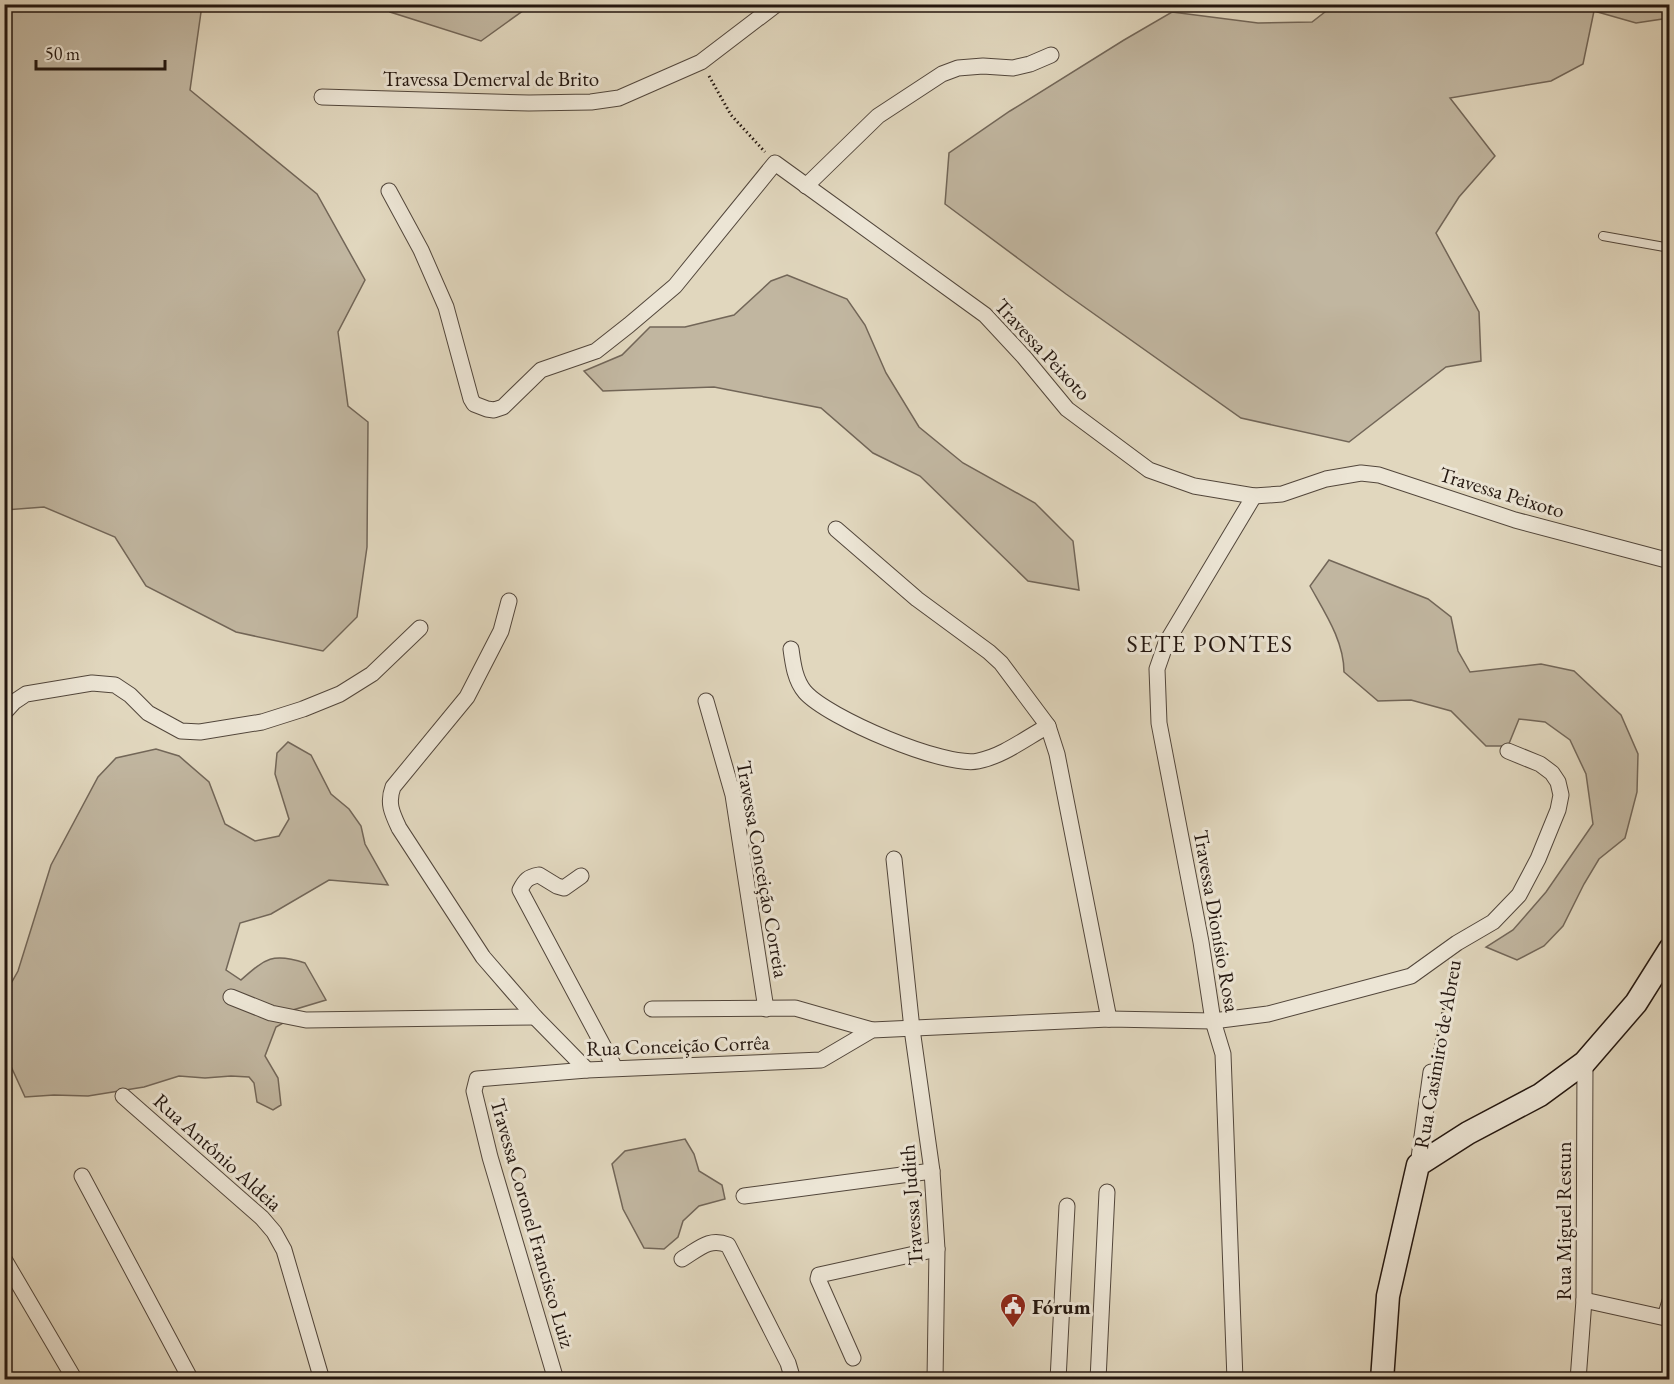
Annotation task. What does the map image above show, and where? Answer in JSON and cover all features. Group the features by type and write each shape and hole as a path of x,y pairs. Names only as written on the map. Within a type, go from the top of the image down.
{"street":[{"name":"Travessa Demerval de Brito","path":"322,97 529,103 591,102 619,98 701,62 777,4"},
{"path":"806,186 878,116 942,74 958,68 983,66 1012,68 1030,64 1051,55"},
{"path":"389,190 421,250 446,307 471,399 474,404 494,410 503,407 541,370 596,351 675,285 775,163"},
{"name":"Travessa Peixoto","path":"775,163 985,315 1024,357 1066,409 1149,470 1194,486 1254,496 1282,494 1326,479 1361,473 1379,475 1515,520 1670,561"},
{"name":"Travessa Dionísio Rosa","path":"1235,1380 1223,1054 1214,1021 1159,723 1157,669 1166,643 1254,496"},
{"path":"836,530 917,599 989,652 1006,669 1048,726 1057,754 1109,1019"},
{"path":"510,601 501,631 467,697 400,778 389,797 390,808 399,828 483,957 535,1017 587,1070"},
{"path":"4,713 26,694 92,684 115,685 130,695 148,713 181,731 200,732 262,722 303,709 340,693 372,674 420,628"},
{"path":"791,649 798,682 806,693 823,708 847,722 933,756 977,762 1002,753 1048,726"},
{"name":"Travessa Conceição Correia","path":"706,701 733,795 766,1010"},
{"name":"Rua Conceição Corrêa","path":"652,1009 795,1008 872,1030 1109,1019 1214,1021 1268,1014 1411,976 1457,943 1492,922 1519,895 1538,859 1558,810 1561,795 1558,782 1552,772 1540,764 1508,751"},
{"name":"Travessa Judith","path":"894,860 912,1029 932,1171 936,1249 935,1380"},
{"path":"581,876 564,888 539,875 530,876 520,890 615,1068"},
{"name":"Rua Casimiro de Abreu","path":"1418,1165 1468,1133 1540,1095 1585,1062 1636,1003 1670,949"},
{"path":"231,997 271,1013 306,1020 535,1017"},
{"name":"Rua Conceição Corrêa","path":"477,1079 615,1068 821,1060 872,1030"},
{"name":"Rua Miguel Restun","path":"1578,1380 1584,1299 1585,1062"},
{"name":"Rua Casimiro de Abreu","path":"1382,1380 1388,1296 1418,1165 1431,1072"},
{"name":"Travessa Coronel Francisco Luiz","path":"477,1079 474,1091 490,1157 555,1379"},
{"name":"Rua Antônio Aldeia","path":"123,1096 262,1218 274,1232 284,1250 322,1380"},
{"path":"744,1197 932,1171"},
{"path":"82,1176 191,1380"},
{"path":"1098,1380 1107,1192"},
{"path":"1058,1380 1066,1206"},
{"path":"682,1259 711,1242 719,1241 728,1245 788,1363 793,1380"},
{"path":"853,1358 818,1279 819,1275 936,1249"},
{"path":"4,1259 75,1380"},
{"path":"1584,1299 1667,1318 1670,1301"}],"lane":[{"path":"1603,236 1670,248"}],"path":[{"path":"701,62 731,116 775,163"},
{"name":"Rua Casimiro de Abreu","path":"1431,1072 1457,943"}],"shaded area":[{"path":"5,4 202,5 190,90 317,194 365,280 338,332 348,406 368,422 367,547 357,617 323,651 236,632 146,586 115,537 44,507 5,510"},
{"path":"519,4 524,10 481,41 390,12 381,5"},
{"path":"1334,5 1670,5 1669,18 1636,23 1594,11 1583,64 1551,81 1450,98 1495,156 1459,197 1436,233 1479,312 1481,361 1446,367 1349,442 1241,418 1066,294 945,204 949,153 1010,111 1172,12 1258,23 1312,22"},
{"path":"787,275 847,299 865,325 886,373 919,427 963,463 1035,503 1073,541 1079,590 1028,581 920,476 873,453 821,408 714,387 603,391 584,371 622,355 650,327 685,327 734,315 771,281"},
{"path":"1329,560 1428,599 1451,617 1458,651 1470,672 1541,664 1574,671 1621,715 1638,754 1637,792 1625,838 1599,859 1563,926 1544,946 1517,960 1486,947 1513,930 1546,892 1593,824 1586,774 1570,740 1545,722 1519,719 1508,746 1486,746 1451,711 1411,700 1378,701 1344,672 1337,638 1310,586"},
{"path":"288,742 311,755 331,794 349,809 361,826 365,844 388,885 329,880 271,914 240,923 226,970 241,980 263,962 277,958 305,963 326,1000 293,1010 285,1022 276,1027 265,1056 278,1078 281,1105 273,1110 257,1102 254,1083 249,1077 231,1076 205,1078 179,1076 144,1087 88,1096 25,1097 9,1062 5,1038 4,996 18,971 51,865 98,777 116,758 156,749 179,756 209,782 225,824 255,841 279,836 289,819 275,774 277,753"},
{"path":"685,1139 694,1154 699,1171 722,1185 725,1199 699,1206 683,1221 678,1237 664,1249 644,1248 623,1209 612,1164 625,1151"}],"place":[{"name":"Fórum","path":"1013,1329"}],"district":[{"name":"SETE PONTES","path":"1210,643"}]}
